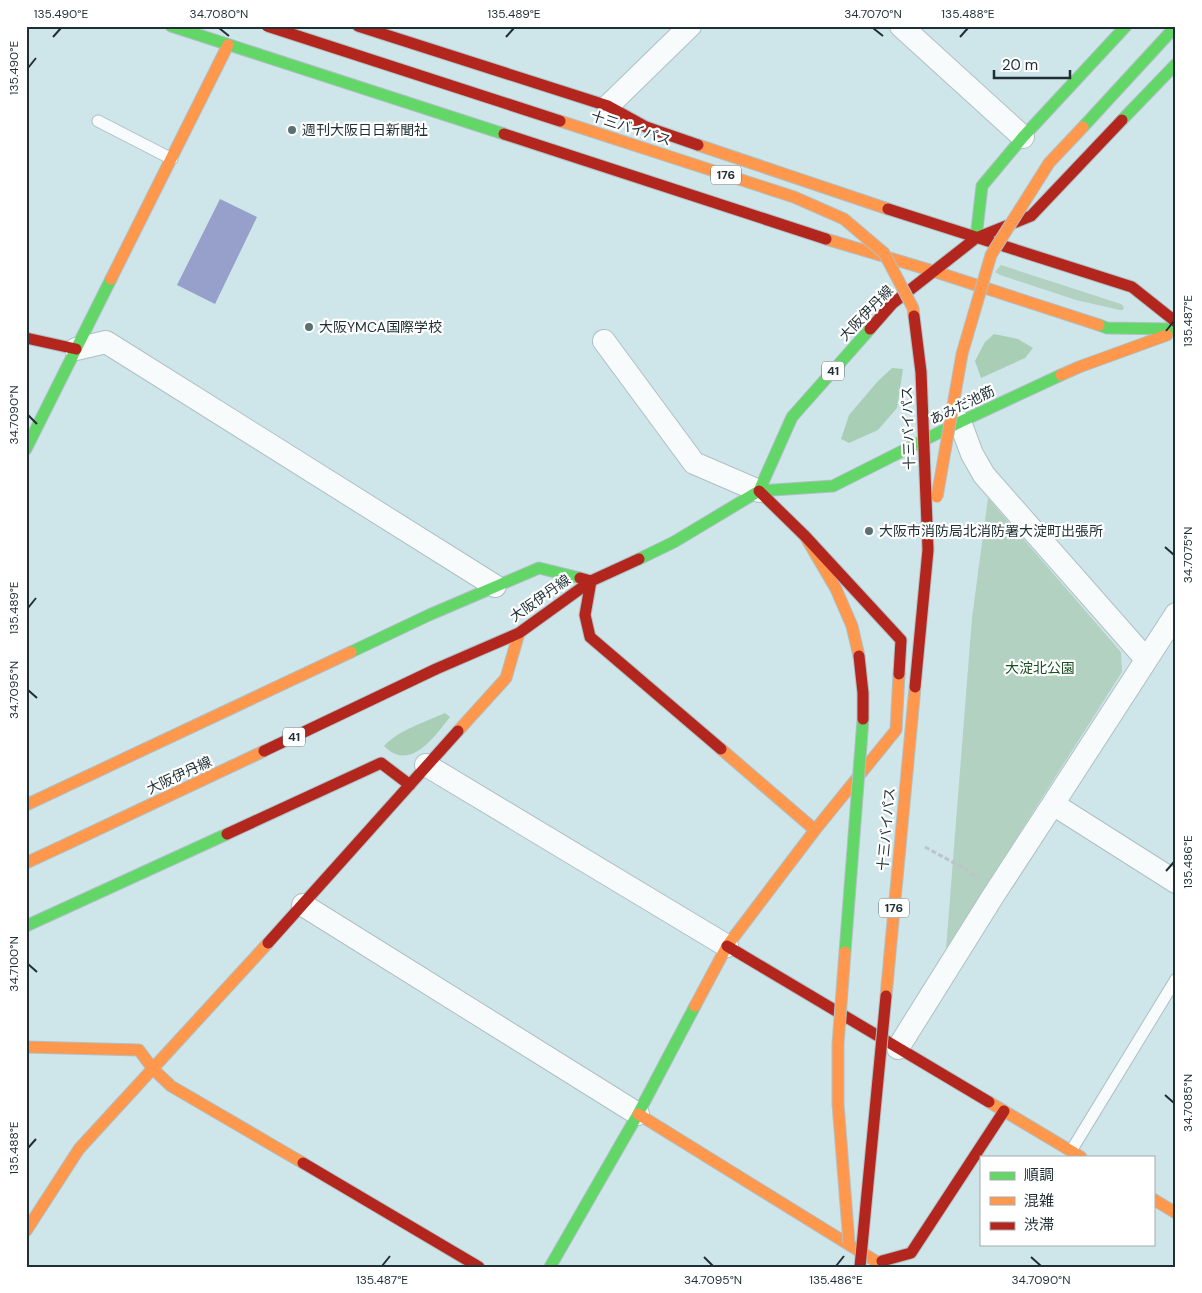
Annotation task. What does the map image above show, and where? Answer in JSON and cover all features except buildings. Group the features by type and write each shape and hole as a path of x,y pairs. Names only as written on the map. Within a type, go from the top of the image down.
{"main road":[{"path":"171,26 852,248 933,271 1107,328 1176,330"},
{"name":"十三バイパス","path":"267,26 794,197 844,219 884,253 913,308 921,372 928,550 860,1267"},
{"path":"358,26 608,106 646,127 976,238 1132,287 1176,322"},
{"path":"976,238 982,186 1023,137 1126,26"},
{"path":"928,550 962,354 991,255 1049,164 1176,26"},
{"path":"26,449 228,45"},
{"name":"大阪伊丹線","path":"26,863 436,669 518,633 591,581 674,542 759,491 792,417 892,304 976,238 1031,216 1176,64"},
{"name":"あみだ池筋","path":"759,491 833,486 960,422 1079,367 1176,330"},
{"path":"26,338 76,349"},
{"path":"550,1267 638,1114 726,946 815,830 896,730 901,640 805,536 759,491"},
{"path":"805,536 836,589 852,626 859,656 864,693 838,1053 838,1104 851,1267"},
{"path":"26,805 494,586 539,568 591,581 585,615 590,637 815,830"},
{"path":"26,1230 79,1149 303,905 426,765 506,678 518,633"},
{"path":"26,926 381,762 410,785"},
{"path":"726,946 1076,1154"},
{"path":"26,1046 139,1050 152,1069 171,1086 479,1267"},
{"path":"638,1114 877,1262 911,1253 1004,1111"},
{"path":"1154,1201 1176,1213"}],"street":[{"path":"608,106 690,26"},
{"path":"901,26 1023,137"},
{"path":"604,341 694,462 759,491"},
{"path":"76,349 106,342 494,586"},
{"path":"960,422 972,454 984,475 1146,660"},
{"path":"898,1048 993,896 1176,614"},
{"path":"426,765 726,946"},
{"path":"1053,804 1176,882"},
{"path":"303,905 638,1114"}],"lane":[{"path":"98,121 172,159"},
{"path":"1076,1154 1176,979"}],"green space":[{"path":"1001,265 1121,304 1124,307 1123,310 1076,300 1000,275 995,272"},
{"path":"994,334 1018,339 1033,348 1025,358 981,378 975,361 985,342"},
{"path":"892,368 903,369 897,408 878,430 849,443 841,439 849,415 878,381"},
{"name":"大淀北公園","path":"988,498 1121,652 1122,672 946,949 972,618"},
{"path":"445,713 450,717 444,725 429,742 412,754 403,756 394,753 384,746 397,735"}],"water":[{"path":"220,199 257,217 215,304 177,285"}],"traffic: fast":[{"path":"171,26 504,134"},
{"path":"976,238 982,186 1023,137 1126,26"},
{"path":"1083,127 1176,26"},
{"path":"1122,120 1176,64"},
{"path":"26,449 111,279"},
{"path":"1099,325 1107,328 1176,329"},
{"path":"639,559 674,542 759,491 792,417 870,329"},
{"path":"759,491 833,486 960,422 1061,375"},
{"path":"351,652 429,615 539,568 580,578"},
{"path":"845,952 863,719"},
{"path":"26,926 227,834"},
{"path":"550,1267 638,1114 695,1006"}],"traffic: slow":[{"path":"111,279 228,45"},
{"path":"560,121 794,197 844,219 884,253 913,308 914,316"},
{"path":"937,497 962,354 991,255 1049,163 1083,127"},
{"path":"698,145 888,209"},
{"path":"826,239 933,271 1099,325"},
{"path":"1061,375 1167,335"},
{"path":"805,536 836,589 852,626 859,656"},
{"path":"458,731 506,678 519,633"},
{"path":"26,805 351,652"},
{"path":"695,1006 727,946 815,830 896,730 899,674"},
{"path":"886,996 915,687"},
{"path":"721,749 815,830"},
{"path":"69,843 264,751"},
{"path":"26,863 69,843"},
{"path":"26,1231 79,1149 268,943"},
{"path":"845,952 838,1044 838,1104 849,1243"},
{"path":"26,1047 139,1050 153,1069 171,1086 303,1163"},
{"path":"989,1102 1079,1156"},
{"path":"638,1114 877,1262 882,1261"},
{"path":"1154,1200 1176,1213"}],"traffic: jam":[{"path":"267,26 560,121"},
{"path":"358,26 608,106 646,127 698,145"},
{"path":"870,329 892,304 976,238 1031,216 1122,120"},
{"path":"504,134 826,239"},
{"path":"888,209 1132,287 1176,322"},
{"path":"914,316 921,372 928,550 915,687"},
{"path":"26,338 76,349"},
{"path":"759,491 805,536 901,640 899,674"},
{"path":"264,751 436,669 519,633 591,581 639,559"},
{"path":"580,578 591,581 585,615 590,637 721,749"},
{"path":"859,656 863,693 863,719"},
{"path":"268,943 458,731"},
{"path":"227,834 381,763 410,785"},
{"path":"727,946 989,1102"},
{"path":"860,1267 886,996"},
{"path":"882,1261 911,1253 1004,1111"},
{"path":"303,1163 479,1267"}],"place":[{"name":"週刊大阪日日新聞社","path":"292,130"},
{"name":"大阪YMCA国際学校","path":"309,327"},
{"name":"大阪市消防局北消防署大淀町出張所","path":"869,531"}]}
